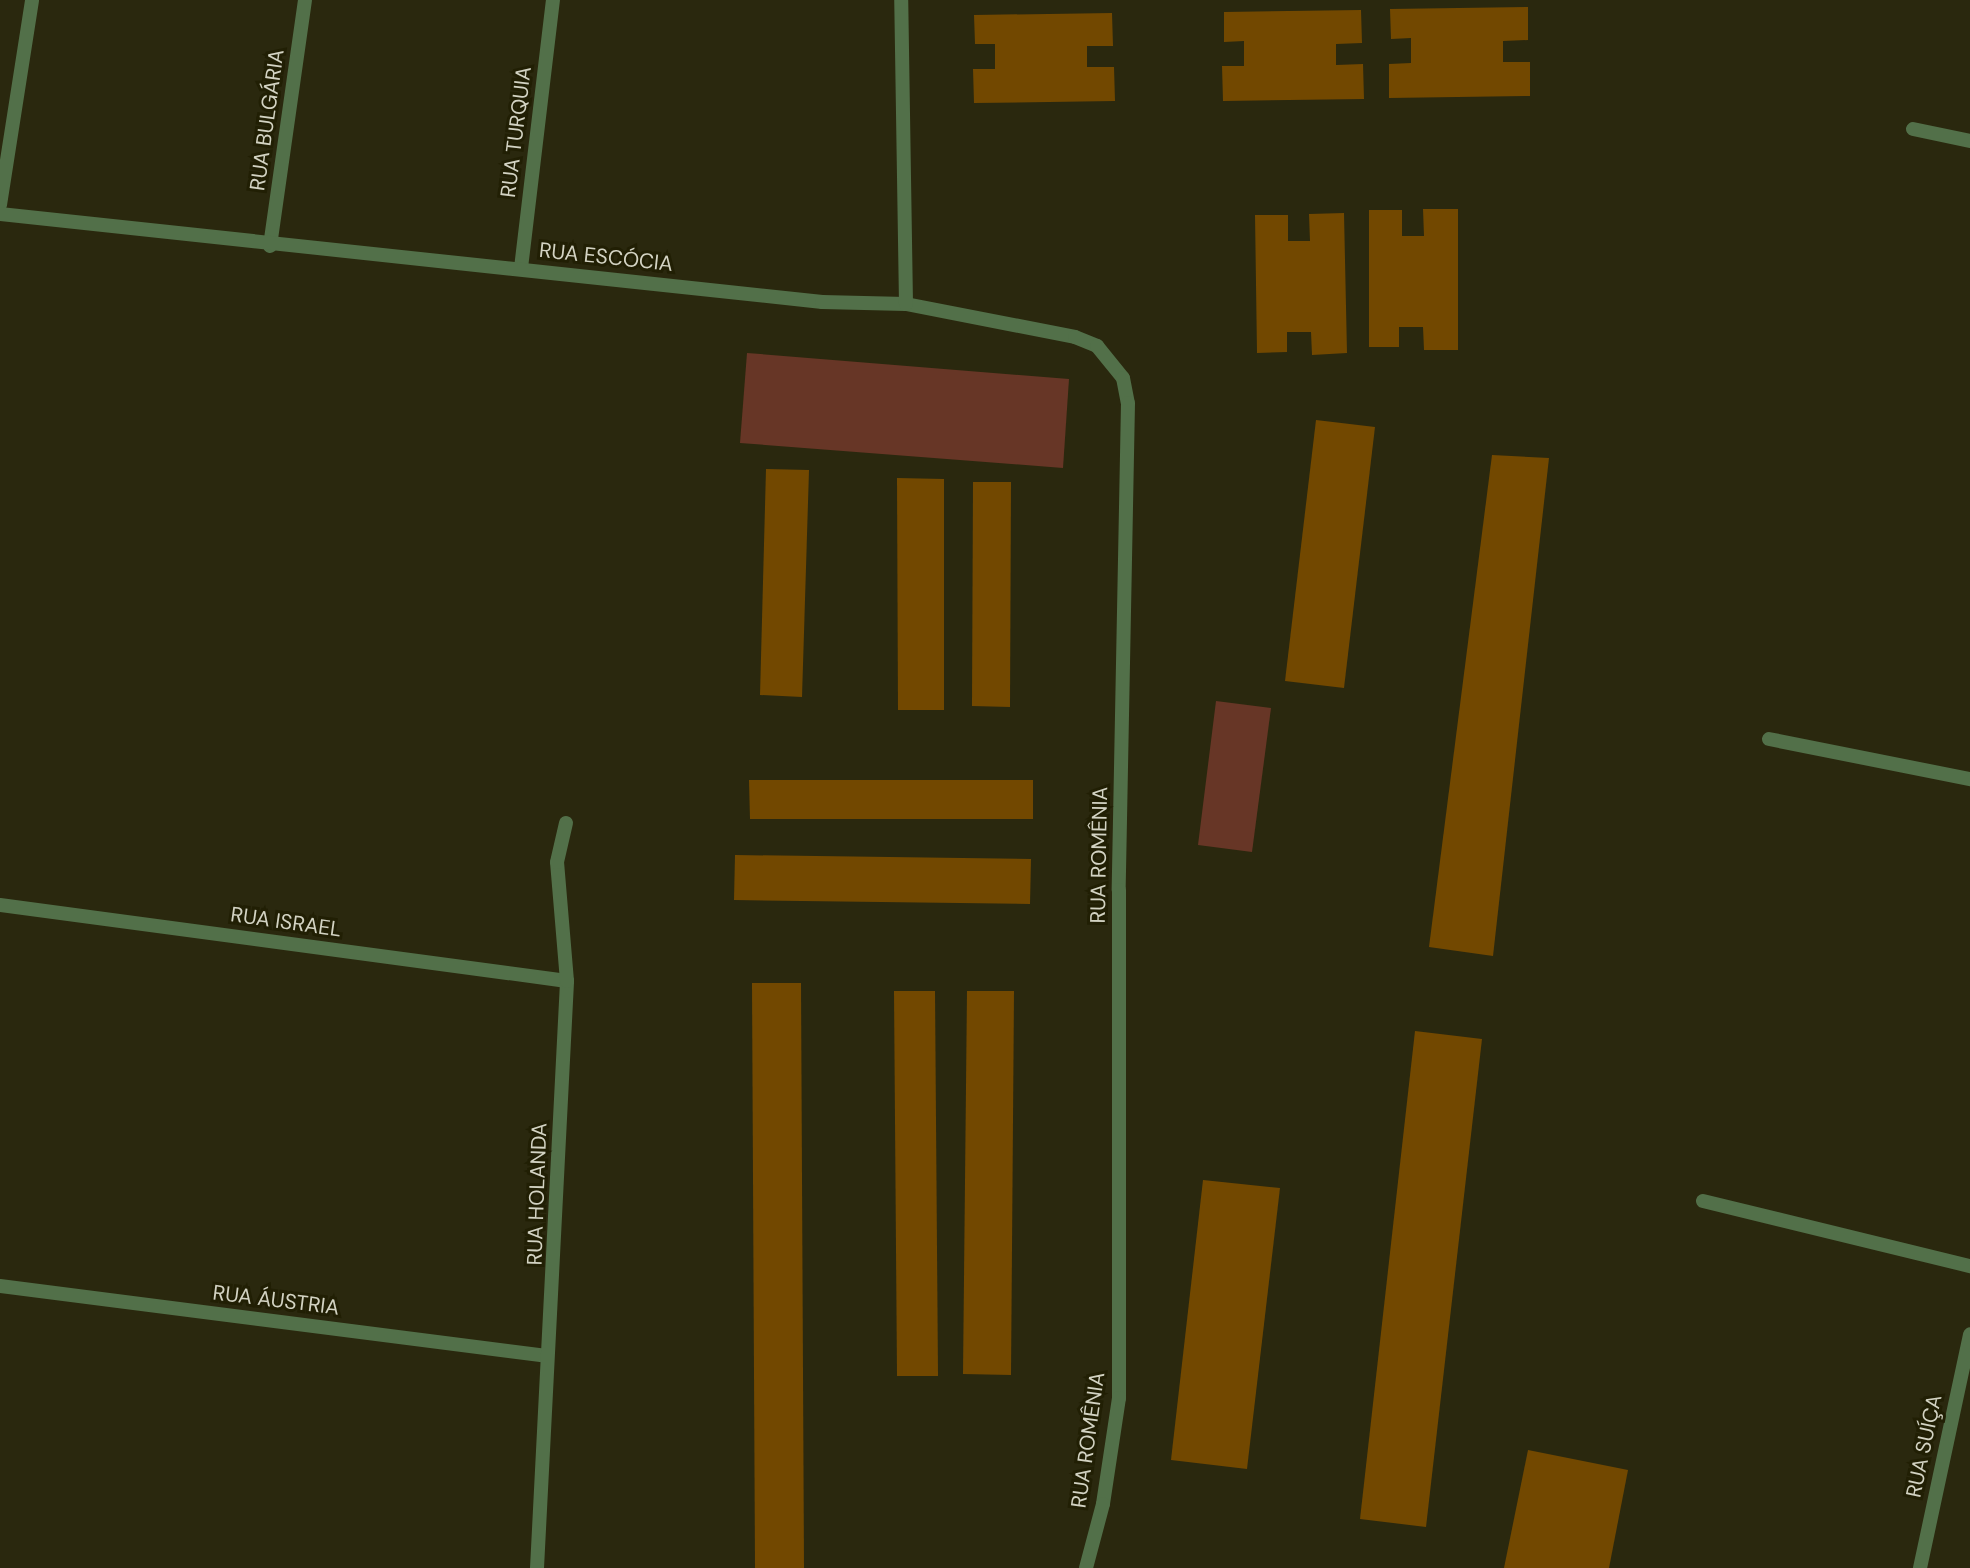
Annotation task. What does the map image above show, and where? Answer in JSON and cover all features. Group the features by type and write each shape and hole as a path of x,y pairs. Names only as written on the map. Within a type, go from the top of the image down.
{"street":[{"path":"0,205 32,0"},
{"name":"RUA BULGÁRIA","path":"270,246 305,0"},
{"name":"RUA TURQUIA","path":"521,268 553,0"},
{"path":"901,0 905,304"},
{"path":"1913,129 1970,141"},
{"name":"RUA ESCÓCIA","path":"0,214 270,246 521,268 822,302 905,304"},
{"name":"RUA ROMÊNIA","path":"905,304 1075,337 1097,346 1123,378 1128,403 1119,890 1119,1398 1102,1504 1086,1568"},
{"path":"1769,739 1970,779"},
{"name":"RUA HOLANDA","path":"537,1568 547,1356 555,1281 567,981 557,862 566,823"},
{"name":"RUA ISRAEL","path":"0,905 567,981"},
{"path":"1703,1201 1970,1266"},
{"name":"RUA ÁUSTRIA","path":"0,1286 547,1356"},
{"name":"RUA SUÍÇA","path":"1920,1568 1970,1334"}],"shaded area":[{"path":"747,353 1069,379 1063,468 740,443"},
{"path":"1216,701 1271,708 1252,852 1198,845"}],"building":[{"path":"1528,7 1528,40 1503,41 1503,62 1530,62 1530,96 1389,98 1389,64 1411,63 1411,38 1391,39 1390,9"},
{"path":"1361,10 1362,43 1336,44 1336,65 1363,64 1364,99 1223,101 1222,66 1244,66 1244,41 1224,42 1224,12"},
{"path":"1112,13 1113,46 1087,46 1087,67 1114,67 1115,101 974,103 973,69 995,69 995,44 975,44 974,15"},
{"path":"1423,209 1458,209 1458,350 1424,350 1423,327 1399,327 1399,347 1369,347 1369,210 1402,210 1402,236 1424,236"},
{"path":"1344,213 1347,353 1312,355 1311,332 1287,332 1287,352 1257,353 1255,215 1288,215 1288,241 1310,241 1309,214"},
{"path":"1316,420 1375,427 1344,688 1285,681"},
{"path":"1492,455 1549,458 1493,956 1429,947"},
{"path":"766,469 809,470 802,697 760,695"},
{"path":"897,478 944,479 944,710 898,710"},
{"path":"973,482 1011,482 1010,707 972,706"},
{"path":"749,780 1033,780 1033,819 750,819"},
{"path":"735,855 1031,859 1030,904 734,900"},
{"path":"752,983 801,983 804,1568 755,1568"},
{"path":"894,991 935,991 938,1376 897,1376"},
{"path":"967,991 1014,991 1011,1375 963,1374"},
{"path":"1415,1031 1482,1039 1426,1527 1360,1519"},
{"path":"1203,1180 1280,1188 1247,1469 1171,1460"},
{"path":"1528,1450 1628,1470 1609,1568 1504,1568"}]}
